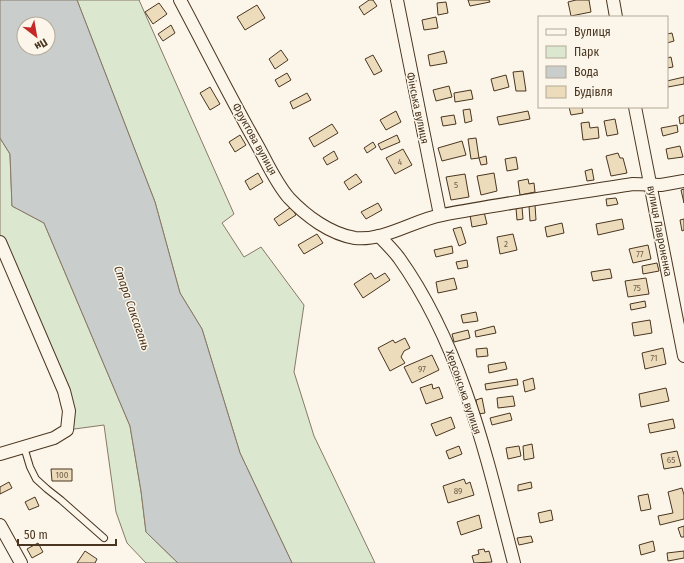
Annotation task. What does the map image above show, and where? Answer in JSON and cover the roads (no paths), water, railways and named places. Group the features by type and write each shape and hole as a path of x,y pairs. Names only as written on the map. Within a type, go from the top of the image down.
{"street":[{"name":"Фруктова вулиця","path":"180,0 274,176 289,197 310,218 333,231 347,236 367,238 379,236 440,215 633,184 661,185 684,180"},
{"name":"Фінська вулиця","path":"397,0 440,215"},
{"path":"613,0 616,16"},
{"name":"вулиця Лавроненка","path":"635,108 684,356"},
{"name":"Херсонська вулиця","path":"379,236 399,258 429,306 448,346 470,401 496,490 514,563"},
{"path":"0,242 64,391 69,411 67,430 54,438 0,454"},
{"path":"0,525 21,563"}],"lane":[{"path":"24,447 30,467 36,479 104,538"}],"water":[{"name":"Стара Саксагань","path":"0,0 77,0 155,202 180,293 202,329 240,453 292,563 178,563 146,532 130,426 44,223 12,206 10,154 0,138"}]}
